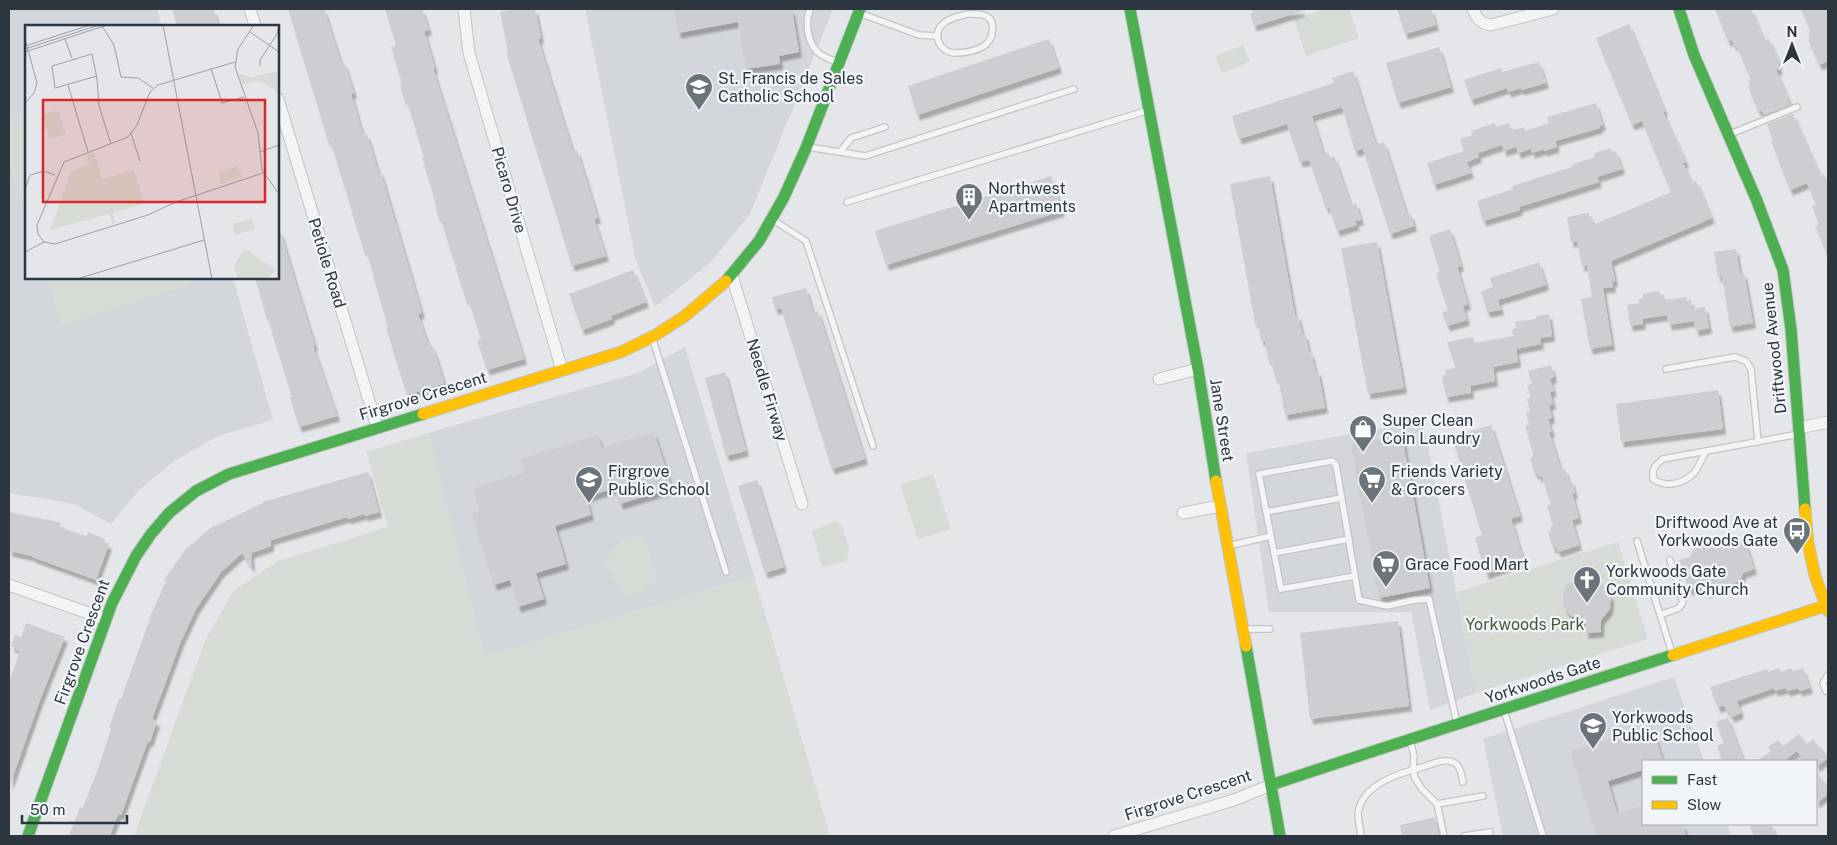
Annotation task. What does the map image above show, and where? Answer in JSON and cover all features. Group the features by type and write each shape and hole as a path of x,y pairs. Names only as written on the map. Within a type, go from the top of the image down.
{"street":[{"path":"250,9 255,25"},
{"name":"Picaro Drive","path":"464,9 469,53 562,370"},
{"name":"Jane Street","path":"1130,9 1198,369 1220,506 1280,836"},
{"path":"1473,9 1478,21 1491,25 1553,9"},
{"name":"Driftwood Avenue","path":"1679,9 1694,55 1757,201 1783,270 1789,310 1808,543 1815,576 1827,608"},
{"name":"Firgrove Crescent","path":"28,836 105,619 128,568 144,542 172,510 193,493 229,474 621,352 652,337 705,301 732,276 753,250 780,208 859,11"},
{"name":"Petiole Road","path":"279,102 377,427"},
{"name":"Needle Firway","path":"732,276 802,504"},
{"path":"1158,379 1198,369"},
{"path":"1799,431 1828,422"},
{"path":"1183,513 1220,506"},
{"path":"9,585 105,619"},
{"name":"Yorkwoods Gate","path":"1271,785 1410,738 1457,725 1673,655 1827,608"},
{"name":"Firgrove Crescent","path":"1114,836 1142,832 1271,785"}],"lane":[{"path":"810,9 807,16 809,38 819,54 839,63"},
{"path":"859,11 918,35 938,36"},
{"path":"967,14 978,14 988,17 993,30 985,46 959,53 948,52 941,47 938,36 941,26 948,20 967,14"},
{"path":"806,147 866,156 1074,89"},
{"path":"1728,135 1797,107"},
{"path":"847,202 1150,110"},
{"path":"840,152 851,138 885,127"},
{"path":"773,220 806,241 873,446"},
{"path":"652,337 726,572"},
{"path":"1666,369 1735,357 1746,361 1751,369 1758,442"},
{"path":"1706,451 1694,472 1682,482 1670,485 1660,484 1653,479 1653,471 1656,465 1663,460 1706,451 1758,442 1799,431"},
{"path":"1355,576 1281,589 1259,474 1332,461 1336,465 1341,498 1349,539 1359,600 1387,606 1429,599 1457,725"},
{"path":"1266,512 1341,498"},
{"path":"1228,546 1271,536"},
{"path":"1274,552 1349,539"},
{"path":"1637,541 1673,655"},
{"path":"1660,615 1678,608 1683,602 1670,560"},
{"path":"1243,629 1270,628"},
{"path":"1826,691 1823,683 1828,674"},
{"path":"1504,710 1543,836"},
{"path":"1410,738 1414,756 1413,770 1415,778 1422,789 1437,804 1444,836"},
{"path":"1361,836 1358,812 1365,798 1376,785 1393,776 1442,761 1453,762 1459,767 1463,782"},
{"path":"1437,804 1483,796"},
{"path":"1464,836 1490,832"}],"shaded area":[{"path":"9,9 157,9 162,25 25,25 25,279 233,279 273,420 218,436 174,461 140,489 111,524 74,504 9,493"},
{"name":"St. Francis de Sales Catholic School","path":"585,9 833,9 750,214 710,263 655,307 636,260"},
{"name":"Firgrove Public School","path":"685,347 754,576 485,656 428,433 638,373"},
{"path":"1423,421 1476,693 1430,710 1411,612 1269,612 1246,453"},
{"name":"Yorkwoods Public School","path":"1674,677 1704,760 1642,760 1642,825 1727,825 1731,836 1503,836 1483,739"}],"green space":[{"path":"1326,9 1349,9 1359,38 1306,56 1294,19"},
{"path":"1243,45 1250,62 1222,73 1215,56"},
{"path":"25,111 25,214 9,163 9,117"},
{"path":"46,279 190,279 192,284 61,326"},
{"path":"428,433 485,655 754,576 830,836 134,836 205,641 233,591 278,561 388,527 366,452"},
{"path":"933,474 951,529 918,539 900,485"},
{"path":"835,521 841,524 849,548 847,561 822,567 812,531"},
{"path":"643,534 658,580 638,593 625,597 603,562 622,539"},
{"name":"Yorkwoods Park","path":"1618,542 1648,639 1476,693 1457,592"}],"building":[{"path":"172,9 213,9 219,25 177,25"},
{"path":"288,9 324,9 341,63 344,62 354,93 351,94 363,135 367,134 378,171 380,170 422,313 418,314 428,344 430,342 436,356 444,383 407,395 386,328 388,328 366,250 364,251 330,140 328,141"},
{"path":"385,9 422,9 429,30 424,31 435,68 433,69 524,359 487,370 477,340 481,339 468,299 466,300 440,217 438,217 422,157 424,157 406,99 404,100 400,85 402,84 391,47 396,45"},
{"path":"516,9 535,9 541,38 538,39 573,152 577,150 598,218 594,219 606,256 572,266 506,52 508,51 500,12"},
{"path":"674,9 792,9 799,52 779,56 780,64 746,69 738,22 678,33"},
{"path":"1252,9 1302,9 1302,11 1254,26 1250,14 1253,13"},
{"path":"1397,9 1431,9 1436,25 1405,34"},
{"path":"1715,9 1751,9 1761,33 1766,40 1769,39 1779,63 1780,69 1776,70 1790,105 1764,115 1761,110 1758,111 1748,87 1750,86 1748,81 1751,80 1736,45 1734,46 1732,40 1728,41"},
{"path":"1801,9 1828,9 1828,61 1819,65 1808,40 1810,39 1808,34 1811,33"},
{"path":"1629,24 1665,111 1663,112 1686,162 1683,163 1692,183 1696,181 1712,218 1611,261 1615,281 1612,282 1613,287 1603,288 1612,345 1590,349 1581,299 1592,297 1587,265 1582,266 1577,241 1571,242 1567,217 1589,213 1593,225 1671,192 1642,121 1632,125 1596,38"},
{"path":"1049,39 1059,68 917,115 908,86"},
{"path":"1439,47 1451,87 1398,103 1386,63"},
{"path":"1539,62 1546,83 1508,92 1507,88 1471,100 1464,80 1501,68 1502,72"},
{"path":"1353,71 1376,145 1384,142 1407,215 1411,214 1414,226 1390,234 1363,149 1355,151 1342,107 1312,116 1324,155 1328,153 1330,158 1334,156 1351,205 1356,203 1361,220 1355,221 1357,225 1337,231 1329,207 1326,208 1309,160 1300,162 1287,124 1239,139 1232,116 1334,83 1332,78"},
{"path":"1596,103 1603,125 1599,126 1600,128 1555,141 1557,147 1544,151 1544,149 1532,153 1531,149 1518,153 1516,147 1504,151 1502,145 1478,153 1479,157 1467,162 1471,173 1434,185 1427,163 1464,151 1460,139 1472,135 1471,131 1495,123 1496,127 1509,123 1511,131 1524,127 1525,131 1549,123 1547,117"},
{"path":"1793,114 1820,175 1824,174 1826,179 1828,178 1828,258 1815,225 1819,224 1812,206 1816,204 1807,183 1790,190 1771,141 1773,140 1767,124"},
{"path":"1611,148 1612,152 1616,151 1622,169 1597,177 1599,182 1519,207 1520,210 1483,221 1477,201 1513,189 1512,186 1572,167 1571,165 1595,157 1594,153"},
{"name":"Northwest Apartments","path":"1051,176 1062,211 886,265 875,231"},
{"path":"1270,176 1295,316 1298,315 1302,334 1305,334 1315,371 1318,370 1325,408 1285,415 1278,377 1275,378 1271,359 1268,360 1265,341 1261,341 1258,322 1255,323 1230,184"},
{"path":"1450,229 1461,266 1457,267 1468,304 1463,306 1467,320 1447,326 1442,312 1448,311 1436,273 1440,272 1429,236"},
{"path":"280,231 315,346 313,346 337,416 299,427 290,397 292,397 255,279 279,279"},
{"path":"1377,242 1404,388 1368,394 1341,248"},
{"path":"1736,249 1740,274 1744,273 1753,323 1730,327 1722,276 1718,277 1714,252"},
{"path":"1539,262 1546,285 1498,300 1501,310 1487,312 1481,292 1493,287 1490,278"},
{"path":"633,270 646,302 611,316 612,319 582,330 569,294"},
{"path":"806,288 813,313 818,311 865,459 832,469 781,308 775,309 772,297"},
{"path":"1659,291 1660,295 1664,294 1665,300 1686,297 1687,301 1691,300 1692,309 1705,307 1709,328 1696,331 1694,321 1669,325 1667,315 1642,319 1643,324 1630,326 1627,305 1639,303 1639,299 1643,298 1643,294"},
{"path":"1549,314 1552,336 1540,338 1541,344 1516,349 1518,362 1493,367 1495,381 1470,386 1471,393 1446,397 1442,376 1446,375 1445,370 1456,368 1447,342 1473,337 1475,343 1513,336 1512,329 1516,328 1515,322 1536,319 1536,316"},
{"path":"1551,365 1554,377 1550,379 1554,391 1550,392 1553,404 1549,405 1552,418 1548,419 1552,432 1549,432 1561,470 1565,469 1569,481 1571,480 1575,493 1572,494 1579,518 1572,520 1579,545 1558,552 1556,547 1553,548 1548,532 1551,531 1550,527 1553,526 1547,506 1551,505 1542,476 1539,477 1538,473 1535,474 1530,458 1533,456 1533,452 1525,426 1529,425 1526,412 1530,411 1527,399 1531,397 1527,385 1532,384 1528,371"},
{"path":"725,372 746,451 726,456 705,378"},
{"path":"1718,390 1723,429 1621,442 1616,404"},
{"path":"1491,425 1520,516 1511,519 1524,561 1486,574 1475,538 1482,535 1452,437"},
{"path":"654,432 672,488 620,504 615,488 586,497 591,515 555,526 566,564 536,573 544,599 518,607 510,580 494,585 472,513 480,511 473,488 525,472 521,459 598,435 602,448"},
{"path":"1402,435 1430,588 1379,598 1351,444"},
{"path":"368,472 379,512 348,519 347,517 271,540 271,546 251,553 252,568 242,553 221,572 196,609 181,641 152,719 157,721 150,742 148,741 121,815 118,814 110,836 69,836 80,807 83,808 99,766 119,699 121,699 149,619 166,581 164,580 185,550 214,525 263,502"},
{"path":"757,480 784,567 765,573 738,486"},
{"path":"9,512 47,519 61,523 59,527 87,536 88,532 105,539 104,542 109,544 96,580 32,556 9,551"},
{"path":"1726,538 1733,543 1745,540 1754,569 1743,573 1740,581 1727,585 1727,587 1706,592 1699,587 1689,590 1679,560 1690,557 1693,549"},
{"name":"Yorkwoods Gate Community Church","path":"1583,577 1601,582 1611,597 1610,609 1601,620 1601,632 1585,633 1586,624 1570,615 1564,608 1563,591 1567,584"},
{"path":"1398,621 1409,706 1310,719 1300,633"},
{"path":"26,623 65,637 10,785 9,682 20,651 11,646 15,635 21,637"},
{"path":"1779,668 1781,672 1791,668 1793,671 1803,668 1810,688 1800,691 1798,688 1787,691 1786,688 1775,691 1774,688 1737,701 1741,713 1732,717 1723,705 1718,708 1710,687 1767,669 1768,672"},
{"path":"1728,718 1744,760 1722,760 1717,746 1724,743 1716,722"},
{"path":"1652,726 1663,760 1642,760 1642,770 1608,781 1617,813 1642,806 1642,825 1683,825 1686,836 1597,836 1570,751"},
{"path":"1799,734 1807,744 1813,739 1828,758 1817,766 1817,760 1803,760 1797,751 1785,760 1758,760 1771,751 1768,747 1778,740 1783,746"},
{"path":"1817,772 1828,787 1828,794 1817,802"},
{"path":"1435,817 1439,836 1402,836 1400,825"},
{"path":"1749,825 1771,825 1776,836 1754,836"}],"traffic: fast":[{"path":"726,281 759,241 784,197 806,148 860,9"},
{"path":"1130,9 1198,369 1216,481"},
{"path":"1679,9 1694,55 1757,201 1783,270 1791,329 1805,509"},
{"path":"28,836 112,603 136,556 169,513 196,491 229,474 423,414"},
{"path":"1246,646 1280,836"},
{"path":"1271,785 1673,655"}],"traffic: slow":[{"path":"423,414 621,352 654,336 685,316 726,281"},
{"path":"1216,481 1246,646"},
{"path":"1805,509 1808,543 1815,576 1828,611"},
{"path":"1673,655 1825,606"}],"place":[{"name":"St. Francis de Sales Catholic School","path":"699,111"},
{"name":"Northwest Apartments","path":"969,221"},
{"name":"Super Clean Coin Laundry","path":"1363,453"},
{"name":"Firgrove Public School","path":"589,504"},
{"name":"Friends Variety & Grocers","path":"1372,504"},
{"name":"Driftwood Ave at Yorkwoods Gate","path":"1797,555"},
{"name":"Grace Food Mart","path":"1386,588"},
{"name":"Yorkwoods Gate Community Church","path":"1587,604"},
{"name":"Yorkwoods Public School","path":"1593,750"}]}
